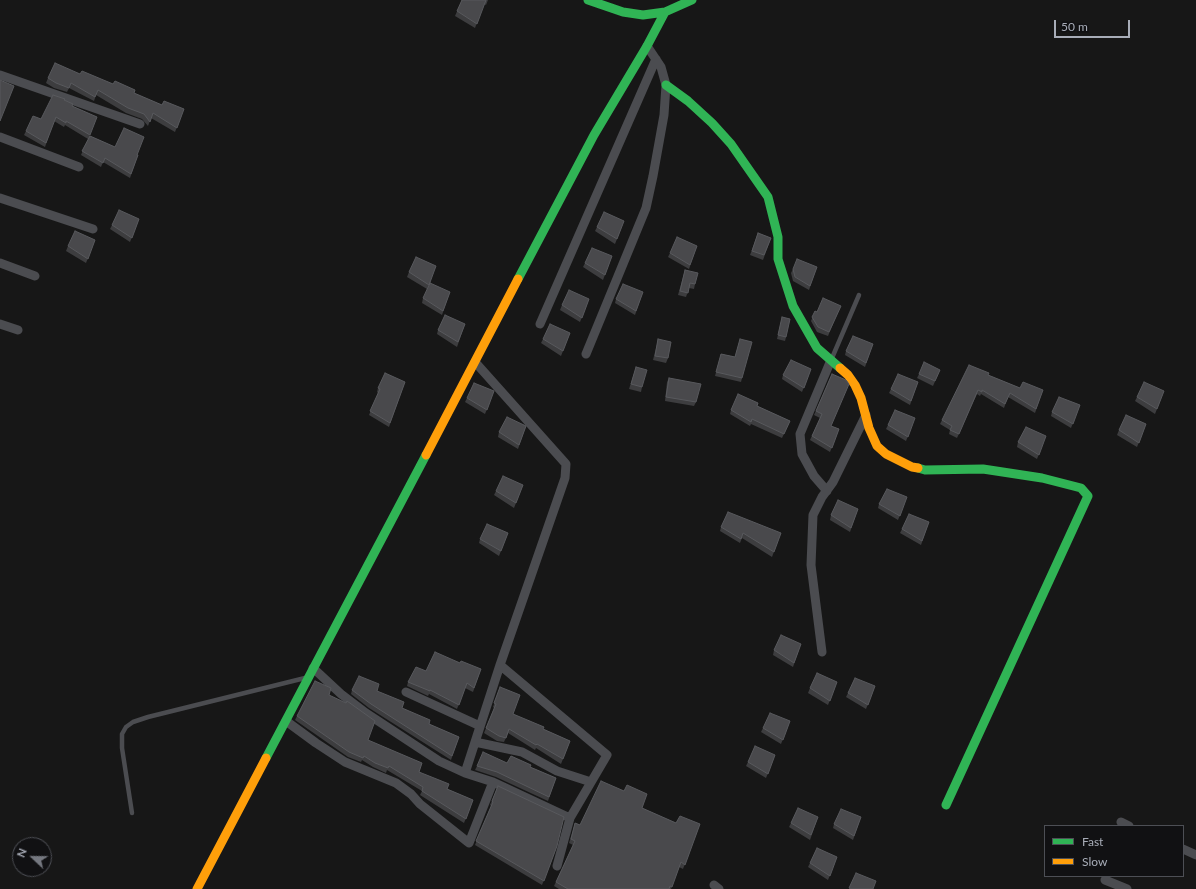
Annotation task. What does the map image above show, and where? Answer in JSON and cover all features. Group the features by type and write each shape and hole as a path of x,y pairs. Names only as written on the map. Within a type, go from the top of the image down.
{"street":[{"path":"588,0 623,12 643,15 665,12 683,2 692,0"},
{"path":"197,889 594,135 647,46 665,12"},
{"path":"586,354 646,208 659,144 664,115 666,85 661,67 647,46"},
{"path":"540,324 656,59"},
{"path":"0,75 140,124"},
{"path":"666,85 688,101 712,123 731,144 768,197 778,237 778,259 793,306 817,348 848,375 855,385 861,398 877,446 886,454 912,467 925,470 983,469 1042,478 1081,488 1088,496 946,806"},
{"path":"0,137 79,167"},
{"path":"0,198 93,229"},
{"path":"0,264 35,276"},
{"path":"0,324 18,330"},
{"path":"827,491 814,476 802,454 800,434 831,360"},
{"path":"465,773 500,665 565,478 566,464 475,362"},
{"path":"822,652 812,565 813,515 833,482 866,415"},
{"path":"500,665 607,755 570,818 557,866"},
{"path":"313,668 341,694 366,713 439,761 465,773 493,782 570,818"},
{"path":"406,692 480,726"},
{"path":"286,721 345,762 396,783 469,844 493,782"},
{"path":"475,742 522,752 557,771 591,782"},
{"path":"1184,849 1196,855"},
{"path":"1105,880 1127,889"}],"lane":[{"path":"831,360 860,295"},
{"path":"132,813 122,748 122,734 126,727 133,722 148,717 309,677"}],"building":[{"path":"462,0 486,0 477,24 457,11"},
{"path":"55,63 80,74 82,71 113,84 115,81 135,90 134,93 162,105 164,101 184,109 177,128 153,113 150,122 144,114 128,108 98,90 95,97 71,83 69,88 56,83 48,78"},
{"path":"0,80 14,86 0,121"},
{"path":"53,95 65,99 64,100 73,104 72,106 97,117 90,135 56,117 46,143 26,131 33,116 41,119"},
{"path":"124,128 144,137 131,174 105,158 103,163 82,151 90,136 115,147"},
{"path":"119,210 139,219 132,238 112,225"},
{"path":"604,212 624,221 617,239 597,227"},
{"path":"75,231 95,240 88,259 68,246"},
{"path":"758,233 771,238 764,255 752,251"},
{"path":"677,237 697,246 690,265 670,253"},
{"path":"592,248 612,256 605,275 585,263"},
{"path":"416,257 436,266 429,285 409,272"},
{"path":"797,259 817,267 810,286 795,277 793,269"},
{"path":"685,270 698,273 695,284 690,283 688,293 680,291"},
{"path":"430,283 450,292 443,311 423,298"},
{"path":"623,284 643,292 636,311 616,299"},
{"path":"569,290 589,299 582,318 562,305"},
{"path":"823,298 841,306 829,332 818,327 812,317 815,311 817,312"},
{"path":"445,315 465,324 458,342 438,330"},
{"path":"782,317 790,319 786,337 778,335"},
{"path":"550,324 570,333 563,351 543,339"},
{"path":"853,336 873,344 866,363 846,351"},
{"path":"658,339 671,342 668,358 655,356"},
{"path":"740,339 752,342 742,378 716,372 721,354 735,357"},
{"path":"791,360 811,369 804,388 783,375"},
{"path":"924,362 940,370 935,381 919,374"},
{"path":"969,365 989,373 988,375 1020,388 1023,382 1043,390 1036,409 1010,393 1005,404 982,390 982,392 978,390 959,434 950,430 952,426 942,420"},
{"path":"636,367 647,370 642,387 631,384"},
{"path":"385,373 405,382 390,423 370,411 380,389 378,388"},
{"path":"832,374 846,380 849,384 831,426 839,429 832,448 812,436 822,414 816,411"},
{"path":"898,374 918,382 911,401 891,389"},
{"path":"669,378 701,384 696,402 666,397"},
{"path":"1144,382 1164,391 1157,409 1137,397"},
{"path":"474,383 494,391 487,410 467,398"},
{"path":"738,394 758,403 757,406 790,421 784,434 752,419 751,422 731,410"},
{"path":"1059,397 1080,405 1073,424 1052,412"},
{"path":"895,410 915,418 908,437 888,425"},
{"path":"1126,415 1146,424 1139,443 1119,430"},
{"path":"507,417 526,426 519,445 499,432"},
{"path":"1026,427 1046,436 1039,455 1018,442"},
{"path":"503,476 523,485 516,503 496,491"},
{"path":"887,489 907,497 900,516 879,504"},
{"path":"838,500 858,509 851,528 831,515"},
{"path":"728,512 781,533 774,552 743,533 741,539 721,527"},
{"path":"909,514 929,522 922,541 902,529"},
{"path":"487,524 508,533 501,551 480,539"},
{"path":"781,635 801,644 794,663 774,650"},
{"path":"435,652 460,663 461,661 481,669 474,688 467,683 459,705 430,690 408,682 416,667 426,671"},
{"path":"817,673 837,682 830,701 810,688"},
{"path":"359,676 379,684 377,691 404,702 402,708 430,720 429,724 459,737 452,756 371,704 352,690"},
{"path":"855,678 875,686 868,705 848,693"},
{"path":"315,681 331,688 329,695 346,703 347,701 375,721 368,740 422,763 419,772 449,784 447,789 473,800 466,819 422,791 423,787 389,766 388,768 375,763 364,756 363,758 349,752 297,716"},
{"path":"500,687 520,695 513,714 544,727 543,729 570,741 563,759 509,729 506,738 499,736 486,728 496,704 494,703"},
{"path":"770,713 790,721 783,740 763,728"},
{"path":"755,746 775,755 768,774 748,762"},
{"path":"483,752 507,763 511,756 531,765 530,767 556,778 549,797 497,772 477,766"},
{"path":"601,781 624,791 627,785 647,794 642,808 676,823 680,816 700,824 685,865 681,862 672,887 670,886 669,889 568,889 556,882 575,841 571,839 575,823 580,825"},
{"path":"498,786 564,817 557,846 544,881 476,841 493,802 492,801"},
{"path":"798,808 818,817 811,835 791,823"},
{"path":"841,809 861,817 854,836 834,824"},
{"path":"817,848 837,857 830,876 810,863"},
{"path":"856,873 876,881 873,889 849,888"}],"traffic: fast":[{"path":"588,0 623,12 643,15 665,12 692,0"},
{"path":"518,279 594,135 647,46 665,12"},
{"path":"666,85 688,101 712,123 731,144 768,197 778,237 778,259 793,306 817,348 840,368"},
{"path":"266,758 426,455"},
{"path":"918,468 925,470 983,469 1042,478 1081,488 1088,496 946,805"}],"traffic: slow":[{"path":"426,455 518,279"},
{"path":"840,368 848,375 855,385 861,398 869,428 877,446 886,454 912,467 918,468"},
{"path":"197,889 266,758"}]}
